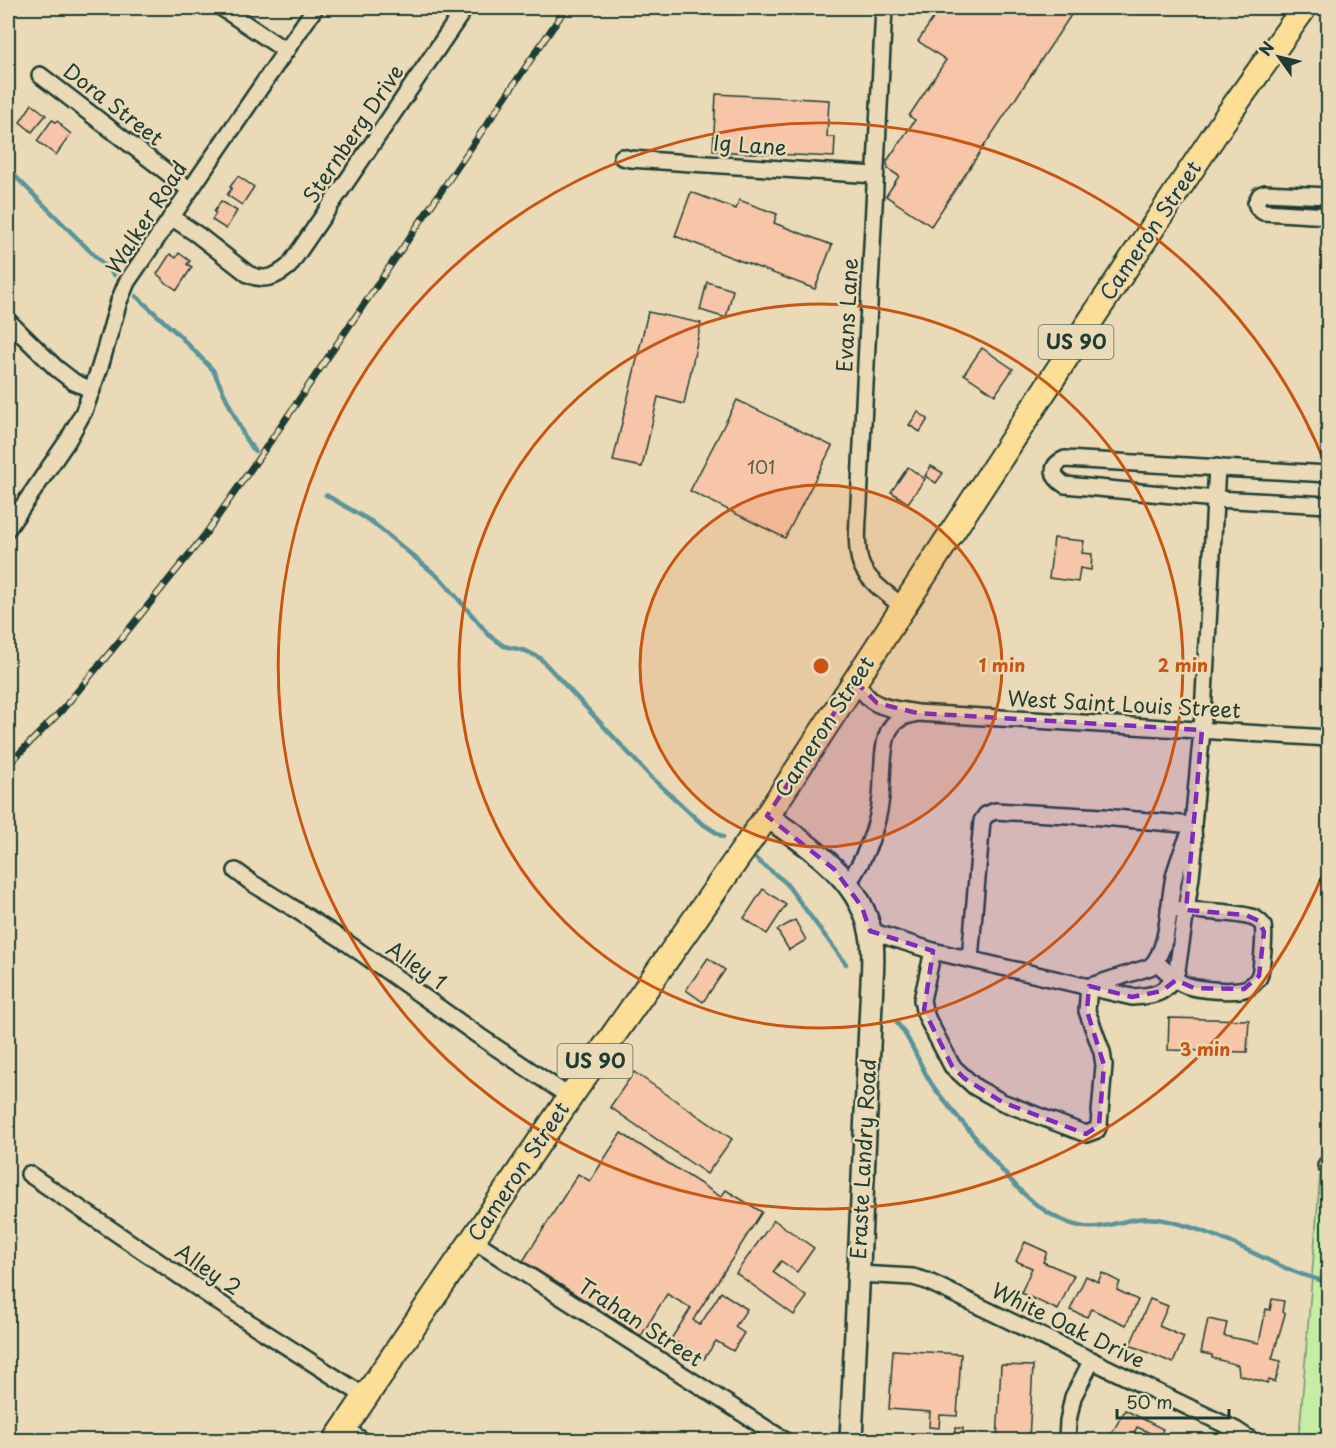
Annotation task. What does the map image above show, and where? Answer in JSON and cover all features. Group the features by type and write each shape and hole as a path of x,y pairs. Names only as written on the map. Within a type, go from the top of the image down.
{"main road":[{"name":"Cameron Street","path":"347,1436 366,1397 570,1097 766,816 1077,341 1227,116 1304,8"}],"street":[{"path":"222,8 286,51"},
{"name":"Walker Road","path":"8,528 68,440 84,411 127,282 315,8"},
{"name":"Sternberg Drive","path":"171,217 198,234 248,274 260,279 278,275 290,266 465,8"},
{"name":"Evans Lane","path":"884,8 858,553 868,575 903,607"},
{"name":"Dora Street","path":"40,75 190,190"},
{"name":"Ig Lane","path":"622,157 875,175"},
{"path":"1329,196 1265,193 1260,195 1256,203 1263,212 1329,216"},
{"path":"8,321 56,368 74,382 92,390"},
{"path":"1329,474 1065,459 1055,465 1053,471 1060,482 1065,485 1216,499 1329,505"},
{"path":"870,931 933,951 1132,997 1146,996 1169,986 1177,970 1194,849 1193,825 1202,730 1218,467"},
{"path":"855,681 877,703 917,713"},
{"path":"848,883 860,863 876,820 881,799 887,733 902,717 917,713"},
{"name":"West Saint Louis Street","path":"917,713 1329,738"},
{"path":"970,959 982,821 986,815 995,811 1193,825"},
{"name":"Eraste Landry Road","path":"766,816 806,844 848,883 862,907 870,931 873,950 851,1440"},
{"path":"1089,986 1150,967 1156,962 1163,949 1174,877 1193,825"},
{"name":"Alley 1","path":"236,871 343,940 570,1097"},
{"path":"1156,962 1174,978 1194,988 1235,991 1249,988 1256,980 1261,968 1264,932 1263,925 1259,921 1246,915 1169,909"},
{"path":"933,951 922,1000 928,1020 952,1066 969,1083 988,1095 1086,1134 1096,1130 1099,1125 1104,1065 1102,1052 1087,1011 1089,986"},
{"name":"Alley 2","path":"29,1174 236,1314 366,1397"},
{"name":"Trahan Street","path":"472,1240 784,1440"},
{"name":"White Oak Drive","path":"858,1274 913,1277 927,1281 1236,1430 1251,1440"},
{"path":"1067,1440 1073,1397 1092,1360"}],"highlighted area":[{"path":"855,681 877,703 917,713 1202,730 1186,910 1246,915 1259,921 1264,932 1259,976 1244,989 1194,988 1176,980 1162,991 1132,997 1089,986 1087,1011 1104,1065 1099,1125 1086,1134 1002,1102 964,1078 952,1066 924,1010 933,951 870,931 862,907 834,869 767,816"}],"green space":[{"path":"1320,1176 1328,1177 1328,1440 1297,1440 1300,1426"}],"building":[{"path":"940,8 1060,8 1071,15 931,226 886,196 899,176 888,169 887,161 915,120 909,116 946,60 918,41"},
{"path":"716,94 829,100 827,137 835,137 834,157 713,151"},
{"path":"32,104 46,115 32,132 20,122"},
{"path":"52,120 57,121 71,134 56,155 37,141"},
{"path":"238,176 254,187 242,205 227,195"},
{"path":"691,192 736,209 739,200 777,214 774,223 832,245 815,289 675,236"},
{"path":"221,201 237,211 226,229 212,220"},
{"path":"179,253 190,261 187,264 192,267 177,290 157,274 170,254 176,258"},
{"path":"707,282 733,290 726,318 700,310"},
{"path":"648,312 701,323 684,404 658,397 642,467 613,461"},
{"path":"982,348 1013,369 995,395 964,374"},
{"path":"737,400 832,446 785,538 690,491"},
{"path":"918,412 928,419 920,432 909,425"},
{"path":"931,466 943,473 936,483 925,476"},
{"path":"908,467 925,479 908,503 891,492"},
{"path":"1054,538 1084,541 1082,553 1092,554 1091,570 1080,568 1078,582 1049,578"},
{"path":"763,889 786,905 767,934 744,918"},
{"path":"795,920 806,940 789,950 777,930"},
{"path":"708,958 725,970 703,1002 686,990"},
{"path":"1169,1018 1249,1020 1247,1052 1168,1050"},
{"path":"634,1072 732,1139 707,1174 610,1107"},
{"path":"621,1133 721,1197 726,1190 762,1212 693,1320 700,1325 721,1292 747,1309 735,1327 744,1333 733,1351 716,1341 704,1359 671,1339 691,1308 667,1294 641,1336 523,1261 578,1174 590,1181"},
{"path":"774,1220 814,1248 797,1272 781,1261 773,1272 807,1297 794,1315 736,1273"},
{"path":"1025,1242 1047,1252 1043,1262 1074,1275 1058,1310 1021,1293 1032,1268 1016,1261"},
{"path":"1102,1273 1120,1282 1117,1290 1138,1300 1126,1325 1091,1309 1087,1317 1070,1310 1086,1276 1098,1282"},
{"path":"1150,1299 1168,1306 1159,1326 1184,1337 1173,1363 1130,1345"},
{"path":"1272,1299 1284,1301 1282,1312 1285,1314 1272,1359 1281,1361 1275,1382 1269,1380 1268,1383 1239,1375 1238,1365 1201,1353 1208,1319 1227,1323 1224,1336 1259,1343 1266,1309 1270,1310"},
{"path":"893,1350 961,1354 957,1416 940,1415 939,1428 929,1427 930,1412 889,1409"},
{"path":"1001,1365 1033,1366 1029,1440 997,1440"},
{"path":"1125,1410 1163,1429 1159,1437 1137,1427 1131,1440 1108,1440"},
{"path":"955,1428 963,1428 963,1440 954,1440"}],"waterway":[{"path":"8,169 114,275"},
{"path":"136,296 213,370 246,440 255,451"},
{"path":"326,495 372,522 442,580 489,635 504,646 526,651 540,658 650,776 700,822 723,837"},
{"path":"756,859 785,882 846,964"},
{"path":"897,1023 942,1099 1016,1186 1040,1208 1069,1223 1087,1227 1141,1218 1171,1222 1211,1234 1291,1270 1328,1282"}],"railway":[{"path":"8,765 62,710 204,536 566,8"}]}
